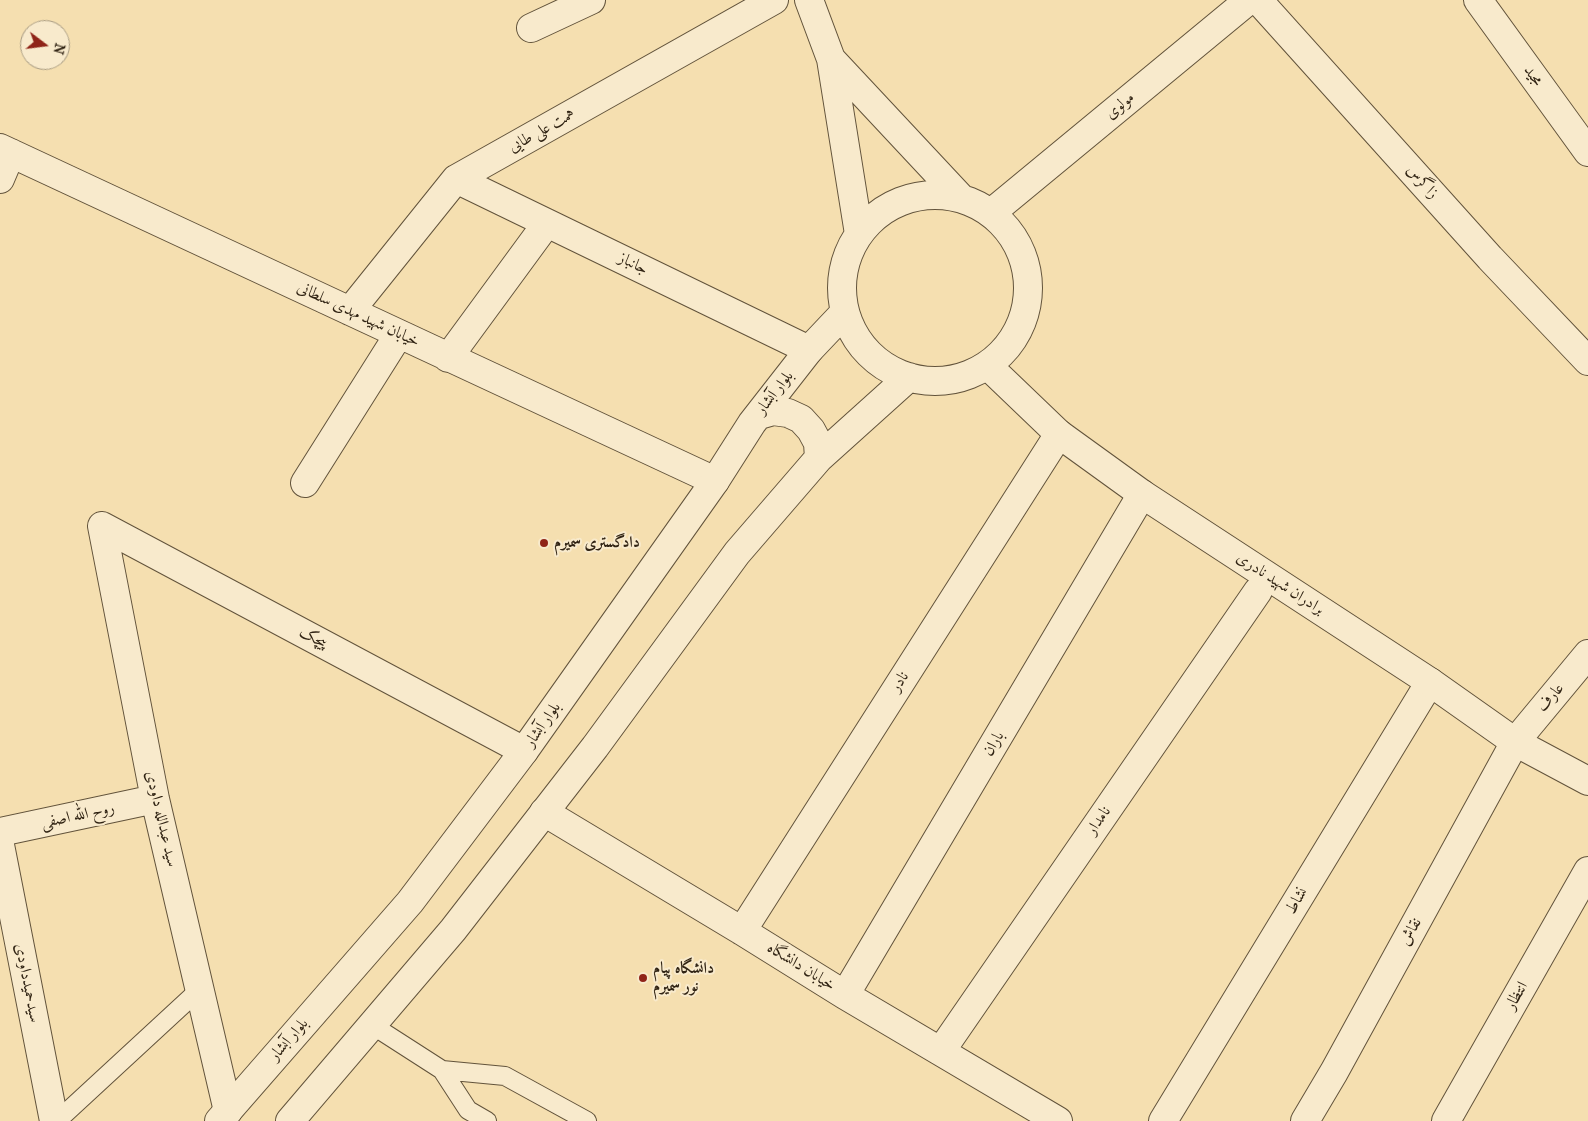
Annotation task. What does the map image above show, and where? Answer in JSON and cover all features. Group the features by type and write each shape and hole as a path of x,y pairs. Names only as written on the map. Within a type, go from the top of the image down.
{"street":[{"path":"531,28 591,0"},
{"name":"همت علی طایی","path":"350,310 456,179 774,0"},
{"path":"810,0 831,59 859,234"},
{"name":"مولوی","path":"991,213 1249,0"},
{"name":"زاگرس","path":"1258,0 1490,258 1588,361"},
{"name":"مجید","path":"1478,0 1588,152"},
{"path":"831,59 960,197"},
{"path":"0,179 6,151"},
{"name":"خیابان شهید مهدی سلطانی","path":"6,151 715,481"},
{"name":"جانباز","path":"456,179 809,350"},
{"path":"931,194 960,197 991,213 1012,234 1024,261 1028,290 1023,319 1008,345 987,365 963,377 945,380 909,378 880,364 858,341 845,312 842,285 847,258 859,234 878,214 904,200 931,194"},
{"path":"448,358 547,223"},
{"name":"بلوار آبشار","path":"224,1116 410,902 524,751 715,481 759,415 809,350 845,312"},
{"path":"305,483 399,334"},
{"name":"برادران شهید نادری","path":"987,365 1059,434 1142,494 1430,682 1515,742 1588,781"},
{"path":"290,1121 453,930 595,747 737,553 819,458 909,378"},
{"path":"759,415 773,411 788,413 801,419 811,430 818,443 819,458"},
{"name":"نادر","path":"742,931 1059,434"},
{"name":"باران","path":"845,995 1142,494"},
{"name":"پیچک","path":"102,526 524,751"},
{"name":"سید عبدالله داودی","path":"102,526 155,799 200,989 224,1116"},
{"name":"نامدار","path":"941,1051 1258,591"},
{"name":"عارف","path":"1515,742 1588,654"},
{"name":"نشاط","path":"1164,1121 1430,682"},
{"name":"نقاش","path":"1305,1121 1334,1072 1515,742"},
{"name":"روح الله اصفی","path":"0,832 155,799"},
{"name":"خیابان دانشگاه","path":"544,812 845,995 1058,1121"},
{"name":"سیدحمیدداودی","path":"0,845 56,1121"},
{"name":"انتظار","path":"1446,1121 1588,871"}],"lane":[{"path":"56,1121 200,989"},
{"path":"372,1025 442,1070 468,1110 487,1121"},
{"path":"442,1070 505,1076 587,1121"}],"place":[{"name":"دادگستری سمیرم","path":"544,543"},
{"name":"دانشگاه پیام نور سمیرم","path":"643,978"}]}
